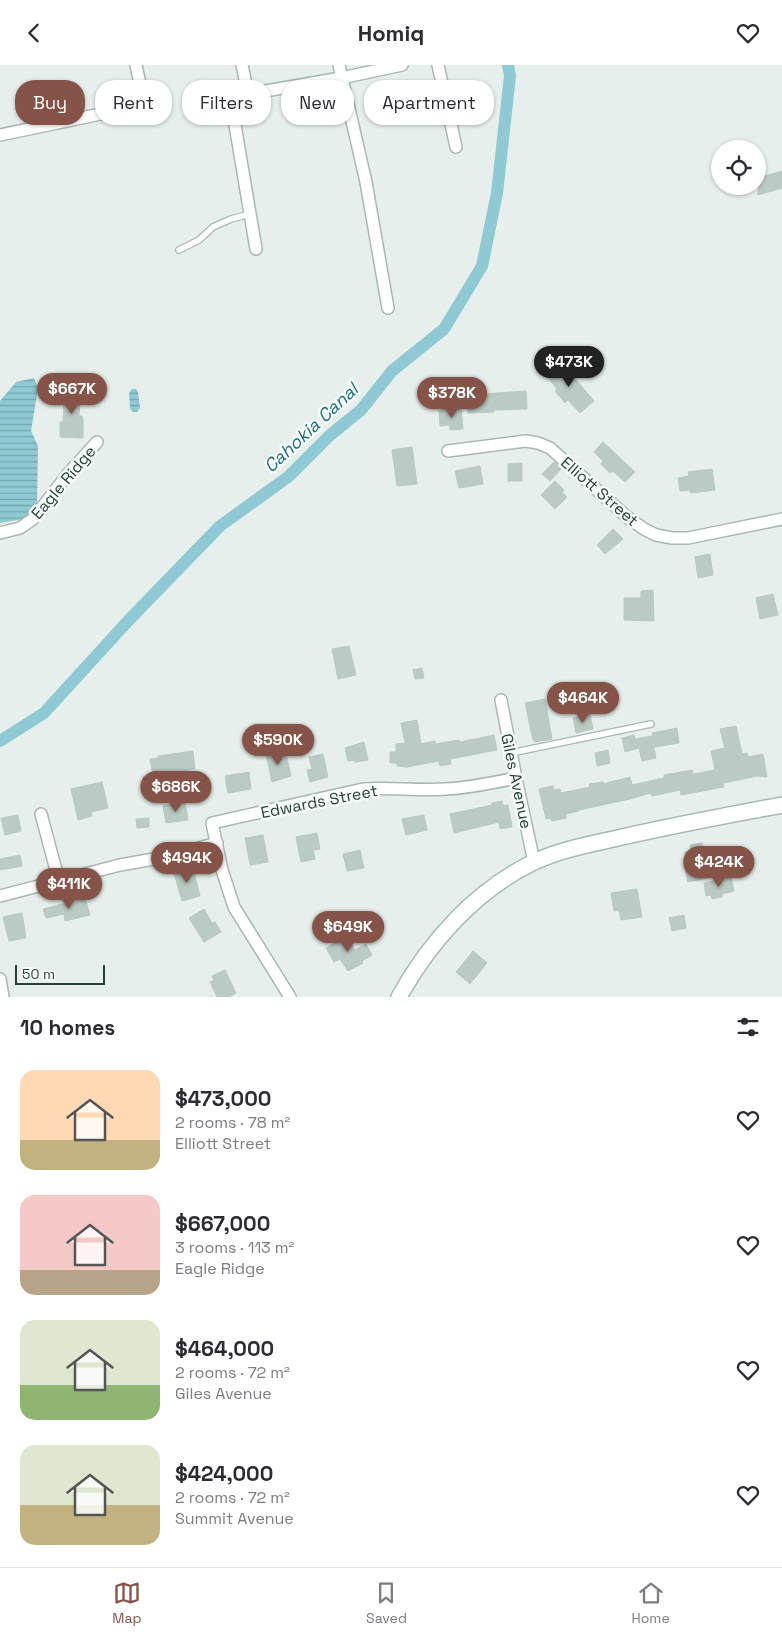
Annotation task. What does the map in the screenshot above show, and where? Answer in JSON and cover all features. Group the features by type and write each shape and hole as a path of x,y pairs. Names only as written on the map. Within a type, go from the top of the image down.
{"street":[{"path":"0,135 134,107 140,104 142,98 136,65"},
{"path":"242,65 245,80"},
{"path":"339,65 366,182 388,308"},
{"path":"271,90 402,65"},
{"path":"438,65 456,147"},
{"path":"235,125 256,249"},
{"name":"Elliott Street","path":"448,451 526,441 538,443 550,448 627,517 644,529 665,537 688,538 782,519"},
{"name":"Eagle Ridge","path":"0,533 20,528 33,519 68,474 97,442"},
{"name":"Giles Avenue","path":"501,699 534,863"},
{"name":"Edwards Street","path":"217,843 212,823 363,789 447,789 478,786 516,778"},
{"path":"399,997 427,955 450,926 468,908 494,886 534,863 578,847 782,805"},
{"path":"41,814 59,881"},
{"path":"0,896 217,843 222,870 234,907 290,997"},
{"path":"0,979 3,997"}],"lane":[{"path":"179,250 199,240 213,227 250,213"},
{"path":"511,753 651,724"}],"water":[{"path":"34,378 38,389 31,431 38,446 37,505 23,519 0,523 0,401 16,382"},
{"path":"132,389 136,389 138,392 140,408 137,412 133,412 130,409 129,393"},
{"path":"341,914 349,922 341,930 333,922"}],"building":[{"path":"782,171 782,188 766,193 766,176"},
{"path":"560,361 594,401 580,413 568,400 565,403 545,374"},
{"path":"65,389 81,389 79,416 82,416 83,419 83,438 60,437 60,422 63,422"},
{"path":"526,391 527,409 468,413 467,395"},
{"path":"461,408 463,429 450,430 450,425 440,426 439,410"},
{"path":"603,442 635,472 625,482 613,471 610,473 601,464 603,461 594,452"},
{"path":"412,447 417,484 397,486 392,450"},
{"path":"554,462 562,468 550,481 542,474"},
{"path":"522,463 522,481 508,481 508,464"},
{"path":"480,466 483,484 459,488 455,471"},
{"path":"712,469 715,490 691,493 690,490 680,491 678,478 689,476 688,472"},
{"path":"555,481 564,490 562,492 567,497 555,509 541,495"},
{"path":"613,529 623,539 605,554 597,545"},
{"path":"710,554 713,575 698,578 695,557"},
{"path":"653,590 654,621 624,620 624,598 641,598 641,591"},
{"path":"773,594 778,615 760,619 756,598"},
{"path":"349,646 356,675 338,679 332,649"},
{"path":"422,668 424,678 415,679 413,670"},
{"path":"545,699 552,739 535,742 525,703"},
{"path":"590,714 593,729 576,733 573,718"},
{"path":"417,720 421,744 435,741 435,744 459,740 460,742 494,735 497,750 450,759 451,764 440,766 439,761 407,767 397,766 397,763 390,763 390,752 396,752 396,744 405,743 401,723"},
{"path":"736,726 742,754 747,753 748,757 763,754 767,777 758,776 723,783 724,787 681,795 680,790 652,796 651,793 579,810 566,814 566,818 552,821 551,818 546,819 539,789 553,786 553,790 560,789 561,793 590,787 589,784 603,782 603,784 630,777 632,785 664,778 664,775 692,770 693,774 715,770 711,751 725,748 720,729"},
{"path":"677,728 679,743 654,747 656,758 642,761 639,748 625,752 622,738 634,735 635,739 653,736 652,733"},
{"path":"364,742 368,760 348,761 345,748"},
{"path":"608,750 610,763 597,766 595,753"},
{"path":"193,751 195,769 153,776 150,759"},
{"path":"275,752 275,756 286,753 291,776 272,782 266,754"},
{"path":"323,754 328,777 310,782 307,770 312,769 309,757"},
{"path":"249,772 251,789 228,793 225,776"},
{"path":"162,774 164,789 145,792 143,777"},
{"path":"102,782 108,808 91,812 92,816 78,820 71,789"},
{"path":"502,801 503,806 508,805 512,827 500,829 499,822 454,833 450,814"},
{"path":"185,802 188,820 166,823 163,806"},
{"path":"18,815 21,831 5,835 1,818"},
{"path":"424,815 427,830 406,835 402,819"},
{"path":"149,818 149,827 137,828 136,819"},
{"path":"317,833 320,849 313,850 315,859 301,862 296,837"},
{"path":"263,835 268,862 250,865 245,838"},
{"path":"702,843 708,878 688,882 685,868 688,867 685,852 691,851 690,845"},
{"path":"360,850 364,868 347,871 343,854"},
{"path":"20,855 22,866 0,870 0,859"},
{"path":"193,868 200,896 182,901 174,873"},
{"path":"731,877 734,891 722,894 722,897 712,899 711,895 706,896 704,883"},
{"path":"637,889 642,917 621,920 619,910 614,911 611,893"},
{"path":"85,898 90,915 65,921 64,914 46,918 43,909"},
{"path":"204,909 212,923 215,922 221,932 204,942 189,918"},
{"path":"22,913 26,938 9,941 3,917"},
{"path":"684,915 686,928 672,931 669,918"},
{"path":"347,936 355,950 366,944 372,955 362,961 363,963 348,971 340,959 334,962 326,948"},
{"path":"473,951 487,963 470,984 456,972"},
{"path":"225,970 236,993 229,997 217,997 210,982 214,981 212,976"}],"waterway":[{"name":"Cahokia Canal","path":"0,741 44,713 127,622 220,526 288,477 329,436 361,410 392,371 444,329 482,266 497,193 510,76 508,65"}]}
